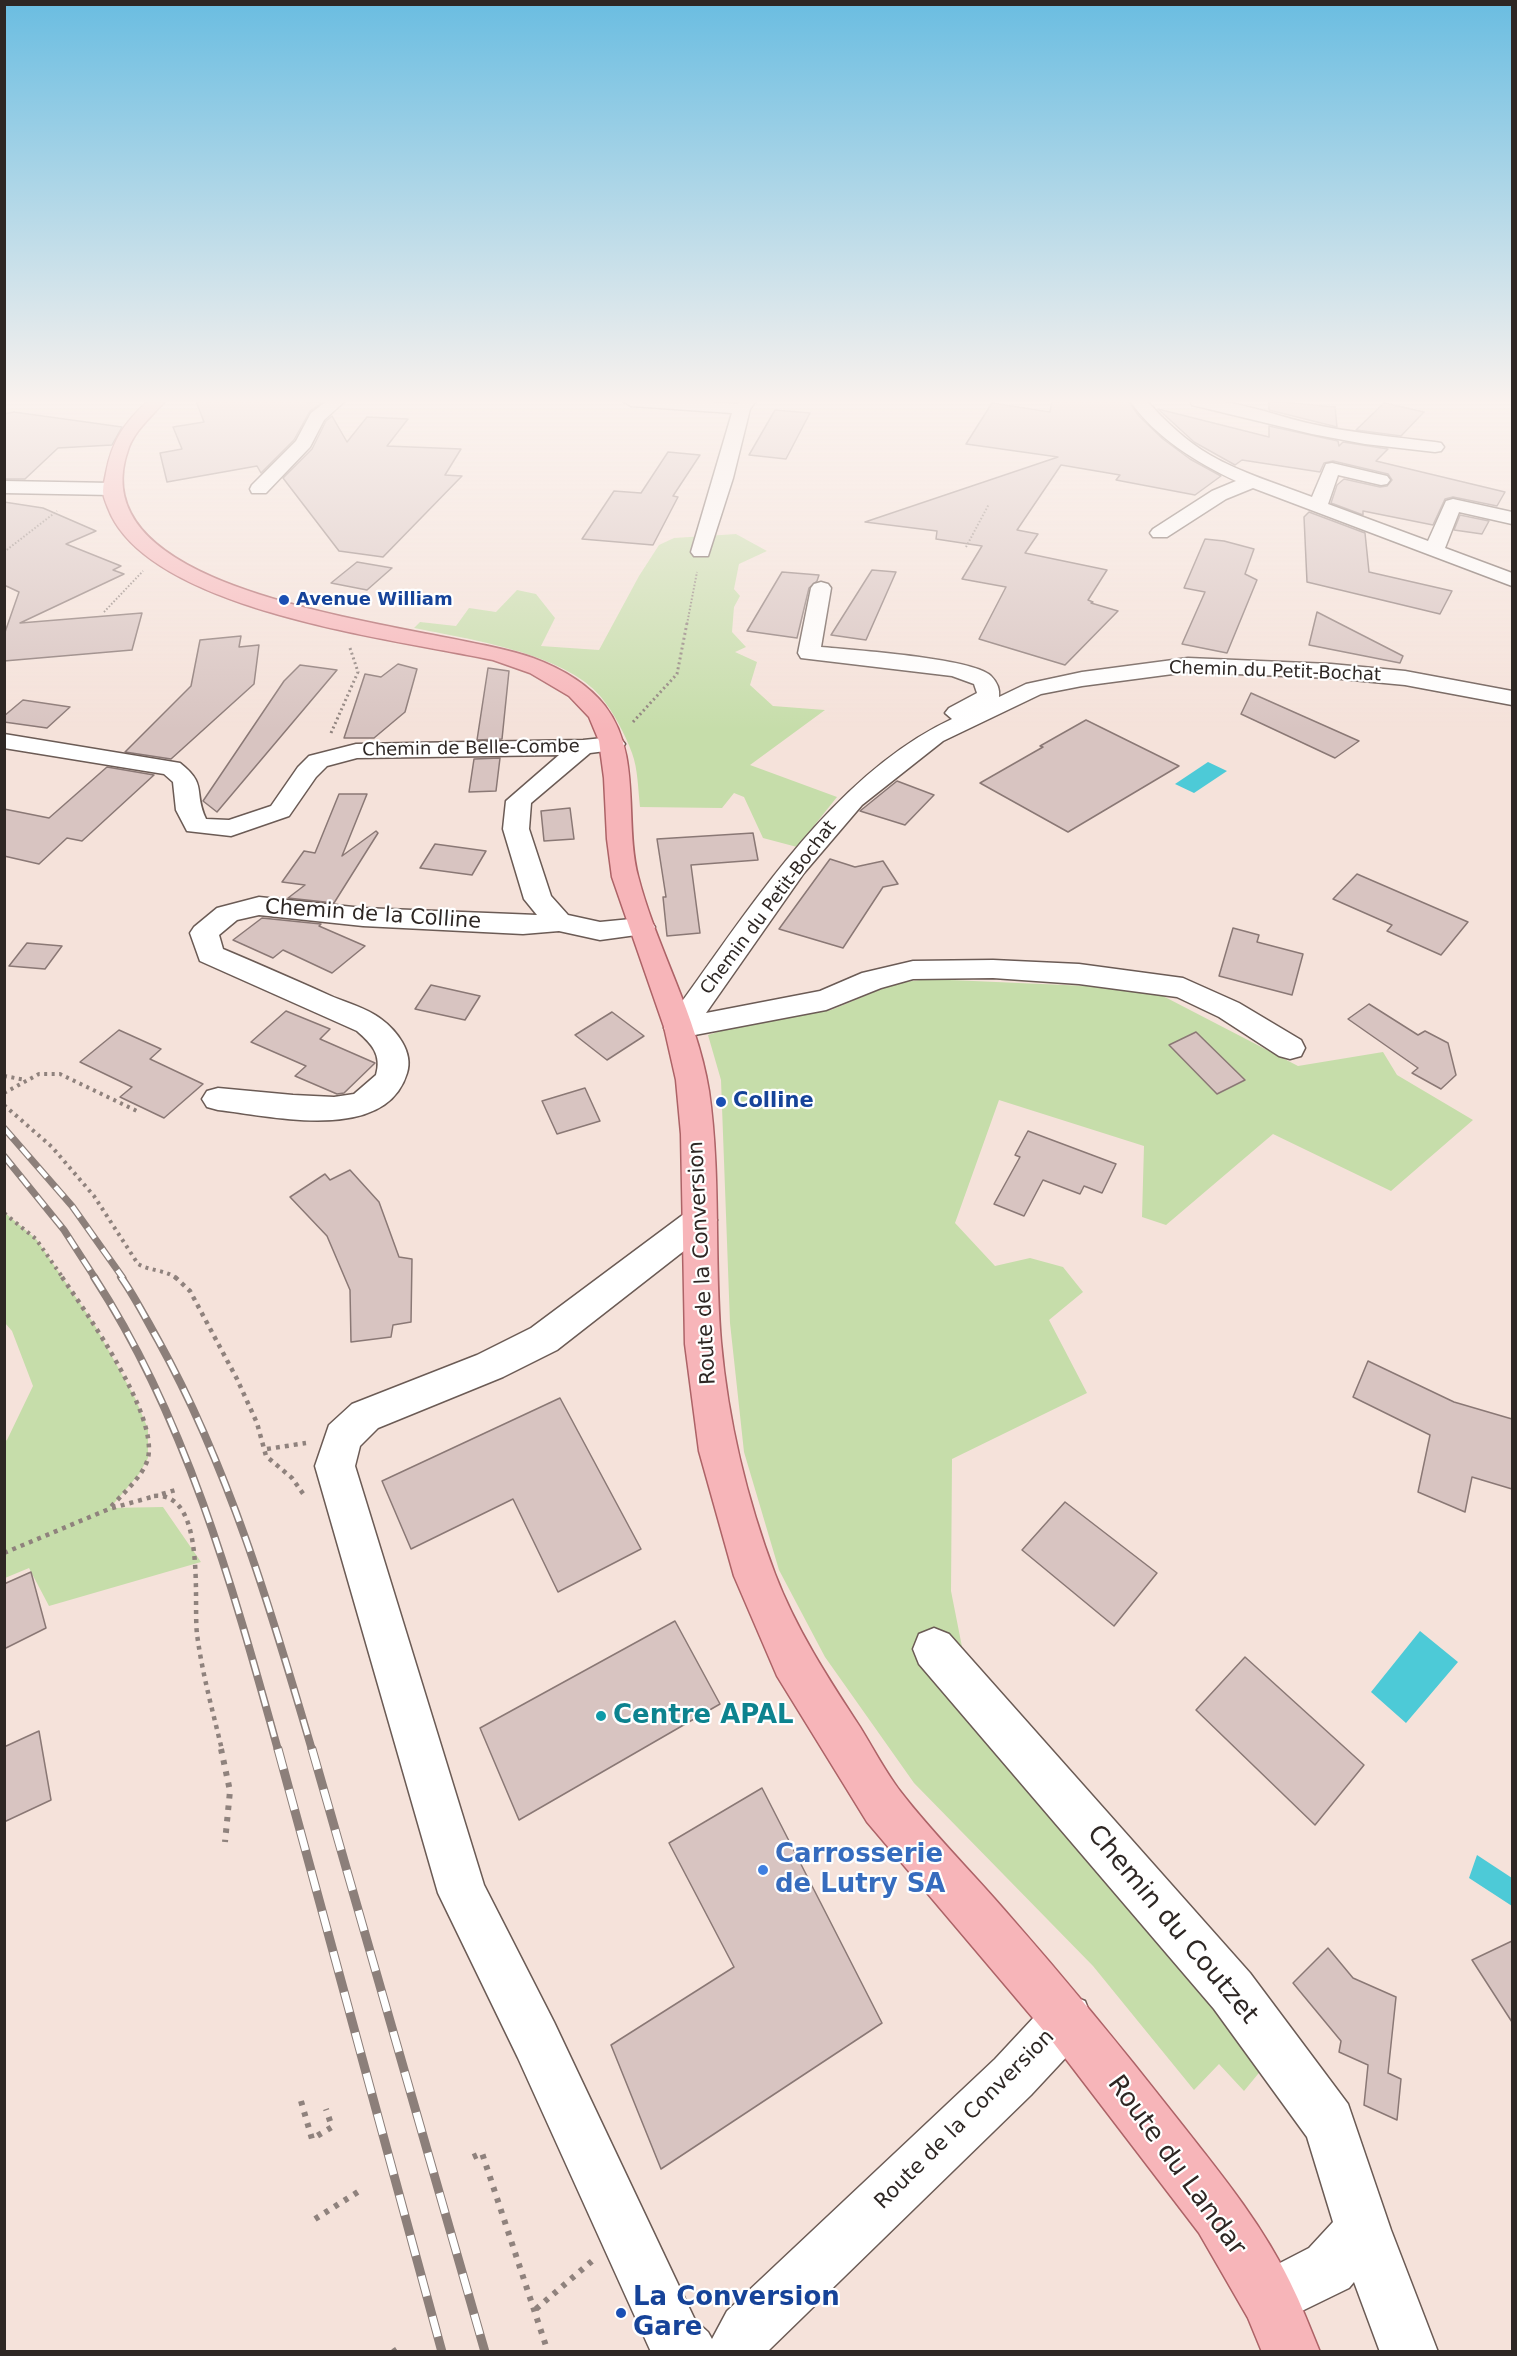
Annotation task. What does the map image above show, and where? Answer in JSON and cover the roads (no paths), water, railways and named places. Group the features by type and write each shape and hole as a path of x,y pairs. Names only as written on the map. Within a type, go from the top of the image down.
{"main road":[{"name":"Route de la Conversion","path":"120,511 128,528 153,552 186,572 227,591 262,603 348,624 480,650 537,667 570,685 591,703 604,723 613,744 617,825 624,875 679,1028 695,1102 703,1344 718,1451 755,1576 792,1662 883,1806 1067,2019"},
{"name":"Route du Landar","path":"1067,2019 1218,2214 1269,2299 1291,2352"}],"street":[{"path":"701,552 714,511"},
{"path":"1160,533 1194,511"},
{"path":"1340,511 1512,580"},
{"path":"1434,550 1442,511"},
{"path":"1483,511 1512,518"},
{"path":"821,588 809,652 927,666 981,678 987,686 988,696 952,716 953,726"},
{"name":"Chemin du Petit-Bochat","path":"679,1028 795,867 853,800 935,736 1034,689 1093,677 1188,666 1331,671 1406,678 1512,698"},
{"name":"Chemin de Belle-Combe","path":"4,741 171,768 185,779 189,810 196,826 231,828 280,811 307,772 318,761 357,751 583,747 613,744"},
{"path":"559,922 538,899 516,829 519,801 583,747"},
{"name":"Chemin de la Colline","path":"218,1099 326,1109 363,1103 374,1096 390,1079 394,1061 388,1044 368,1024 210,954 204,933 227,914 259,906 363,917 523,925 559,922 600,931 641,927"},
{"path":"679,1028 826,1000 872,980 913,970 993,969 1079,974 1183,988 1229,1010 1290,1048"},
{"path":"688,2352 675,2340 536,2040 462,1893 334,1466 344,1437 364,1416 490,1366 544,1339 700,1220"},
{"name":"Chemin du Coutzet","path":"934,1649 1232,1991 1329,2123 1363,2230 1409,2352"},
{"name":"Route de la Conversion","path":"735,2352 747,2331 1012,2077 1067,2019"},
{"path":"1269,2299 1329,2268 1363,2230"}],"water":[{"path":"1208,762 1227,771 1194,793 1175,784"},
{"path":"1420,1631 1458,1662 1406,1723 1371,1692"},
{"path":"1477,1855 1512,1878 1512,1906 1469,1878"}],"railway":[{"path":"4,1128 72,1206 123,1278"},
{"path":"4,1156 64,1230 95,1278"},
{"path":"94,1277 127,1332 156,1388 204,1506 225,1567 278,1750"},
{"path":"121,1277 145,1316 183,1389 227,1489 264,1592 312,1750"},
{"path":"278,1749 442,2352"},
{"path":"312,1749 485,2352"}],"place":[{"name":"Avenue William","path":"284,600"},
{"name":"Colline","path":"721,1102"},
{"name":"Centre APAL","path":"601,1716"},
{"name":"Carrosserie de Lutry SA","path":"763,1870"},
{"name":"La Conversion Gare","path":"621,2313"}]}
